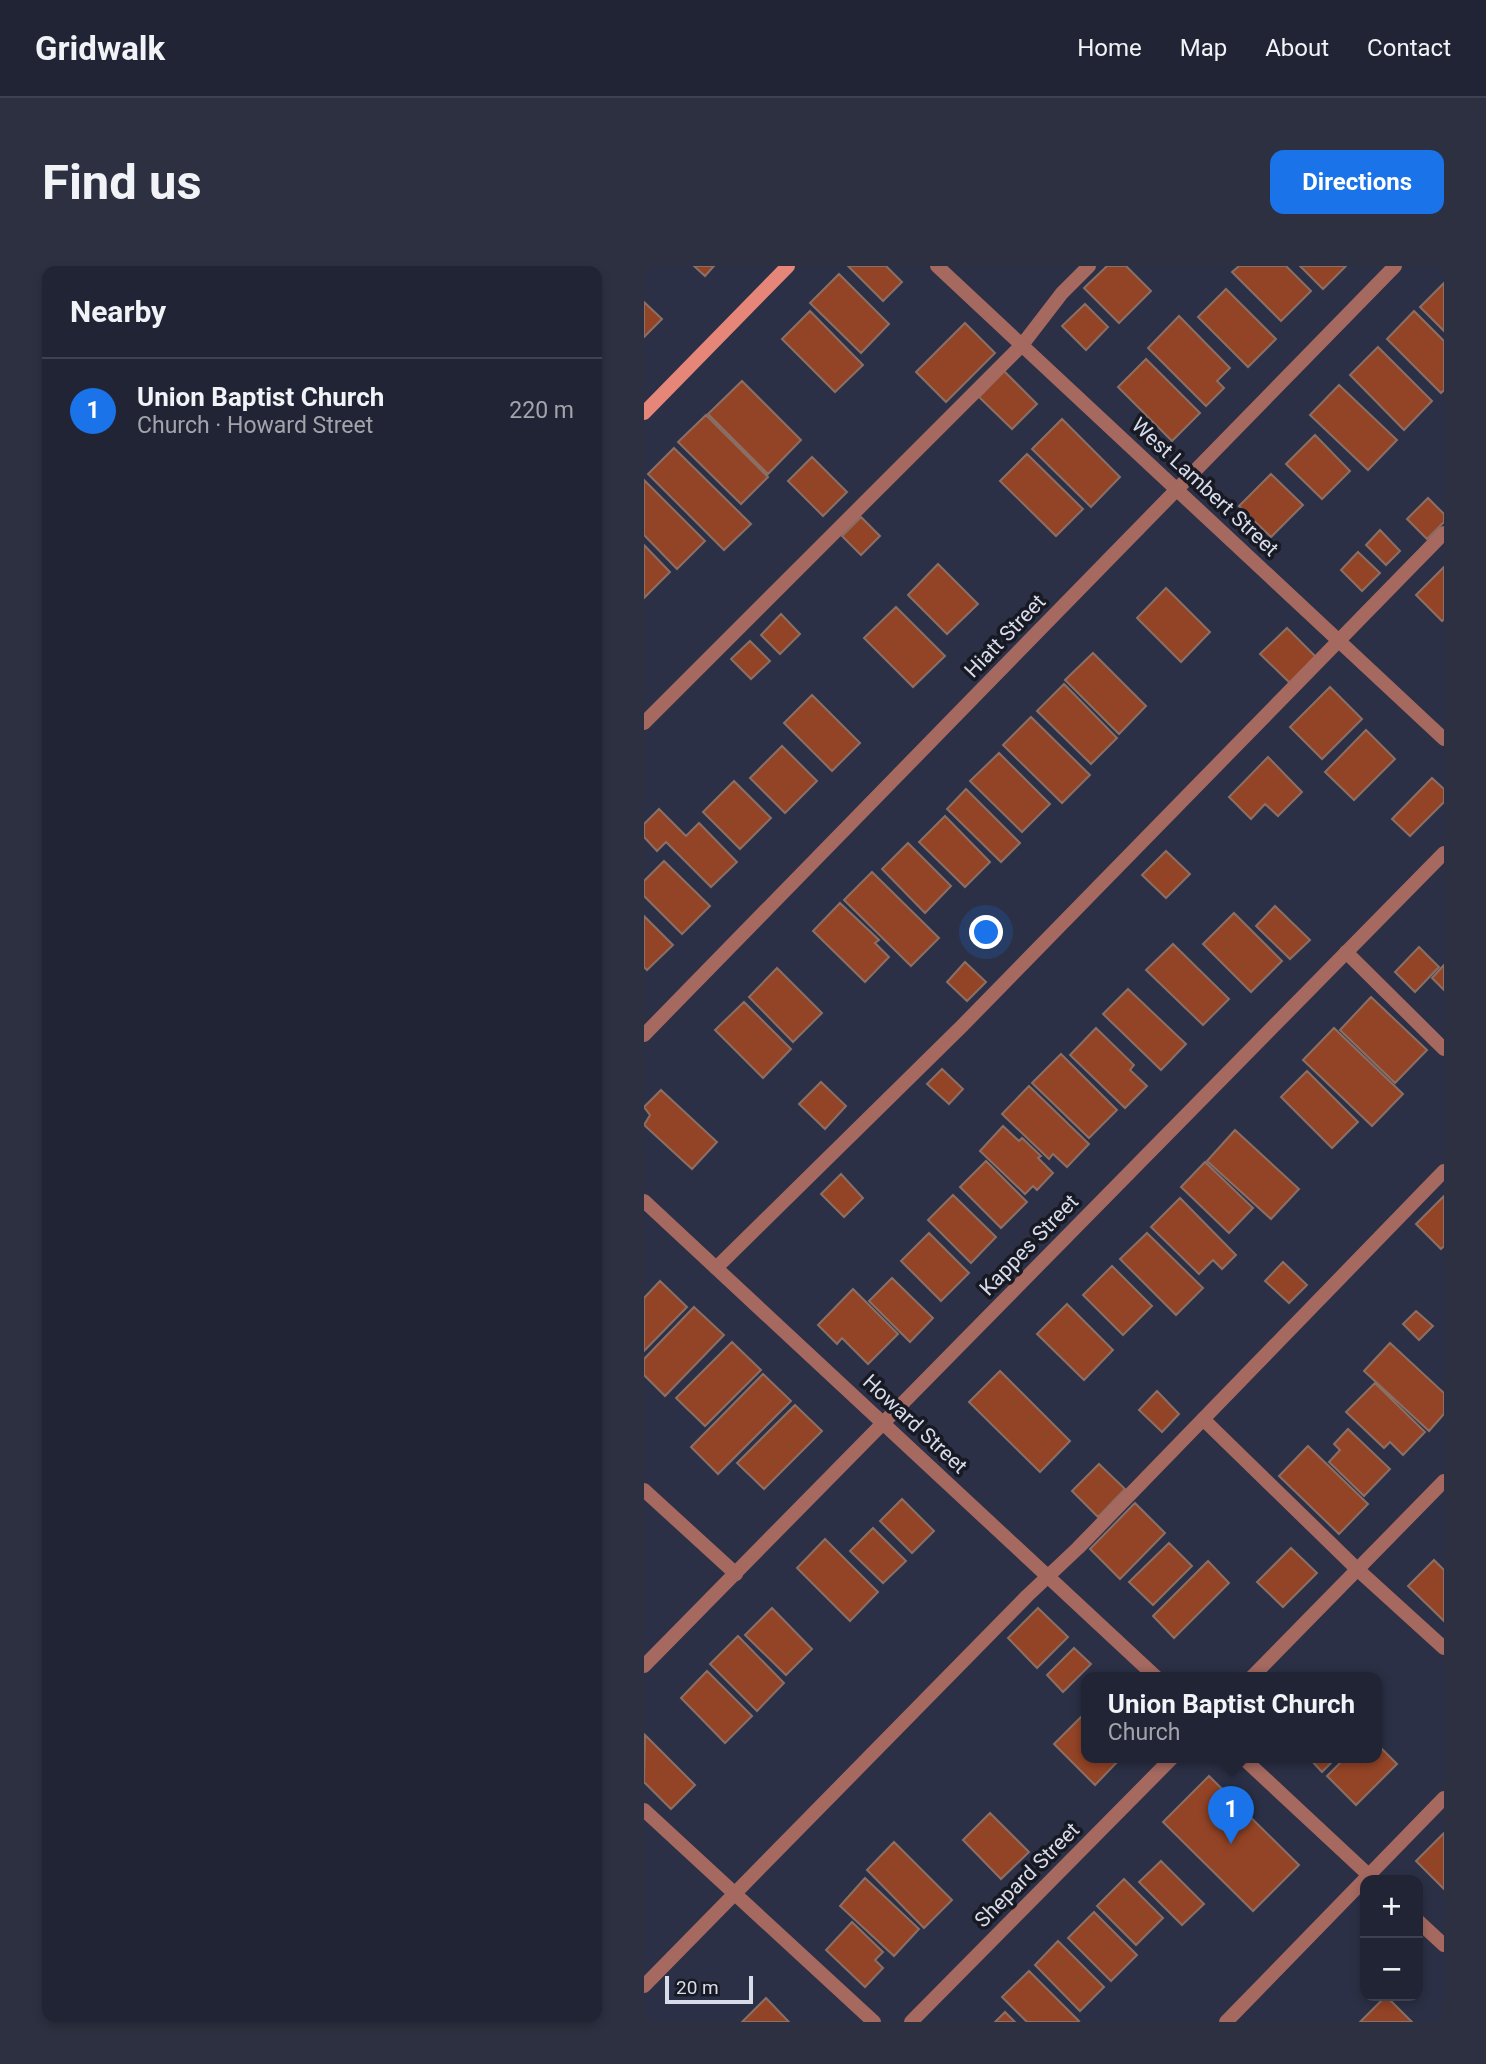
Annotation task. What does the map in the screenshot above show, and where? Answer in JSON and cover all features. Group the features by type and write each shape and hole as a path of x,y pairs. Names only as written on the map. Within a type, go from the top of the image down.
{"main road":[{"path":"644,413 788,266"}],"street":[{"name":"West Lambert Street","path":"937,266 1444,739"},
{"path":"644,723 1022,345 1062,293 1089,266"},
{"name":"Hiatt Street","path":"644,1035 1395,266"},
{"path":"716,1268 962,1026 1444,533"},
{"name":"Kappes Street","path":"644,1666 1444,853"},
{"path":"1346,952 1444,1049"},
{"path":"644,1986 1444,1171"},
{"name":"Howard Street","path":"644,1201 1151,1672"},
{"path":"1203,1419 1357,1569 1444,1648"},
{"path":"1257,1672 1444,1481"},
{"path":"644,1490 736,1574"},
{"name":"Shepard Street","path":"911,2022 1167,1763"},
{"path":"1248,1763 1369,1875"},
{"path":"1375,1875 1444,1798"},
{"path":"644,1810 874,2022"},
{"path":"1226,2022 1360,1890"},
{"path":"1423,1926 1444,1945"}],"building":[{"path":"694,266 714,266 705,276"},
{"path":"848,266 886,266 902,282 883,301"},
{"path":"1107,266 1126,266 1151,291 1119,323 1084,288"},
{"path":"1239,266 1286,266 1311,291 1281,321 1232,272"},
{"path":"1300,266 1346,266 1323,289"},
{"path":"839,274 889,324 861,353 810,303"},
{"path":"1444,283 1444,331 1420,307"},
{"path":"1226,289 1276,339 1248,367 1198,317"},
{"path":"644,302 662,319 644,337"},
{"path":"1085,304 1108,327 1086,350 1062,326"},
{"path":"810,311 863,365 835,392 782,339"},
{"path":"1414,311 1444,341 1444,390 1441,393 1387,339"},
{"path":"1179,316 1230,368 1217,381 1224,388 1206,406 1148,348"},
{"path":"965,323 995,353 946,402 916,372"},
{"path":"1378,347 1432,401 1404,430 1350,375"},
{"path":"1146,359 1200,413 1172,441 1118,387"},
{"path":"1004,371 1037,404 1012,429 979,397"},
{"path":"742,381 801,440 768,474 708,414"},
{"path":"1339,385 1397,440 1368,470 1310,415"},
{"path":"706,415 768,477 741,504 678,442"},
{"path":"1062,419 1120,477 1091,507 1032,449"},
{"path":"1315,435 1350,471 1322,499 1286,464"},
{"path":"674,448 751,524 724,550 648,474"},
{"path":"1027,454 1083,509 1056,536 1000,481"},
{"path":"812,457 847,492 823,516 788,481"},
{"path":"1271,474 1303,505 1271,537 1239,506"},
{"path":"644,480 705,541 677,569 644,535"},
{"path":"1428,498 1444,514 1444,522 1427,539 1407,519"},
{"path":"861,517 880,536 861,555 842,536"},
{"path":"1380,530 1400,551 1386,565 1366,545"},
{"path":"644,545 670,572 644,598"},
{"path":"1358,552 1380,573 1362,591 1341,570"},
{"path":"938,564 978,604 947,634 908,595"},
{"path":"1444,567 1444,619 1442,621 1416,595"},
{"path":"1166,588 1210,632 1181,662 1137,618"},
{"path":"896,607 945,656 913,687 864,638"},
{"path":"781,614 800,634 780,654 761,635"},
{"path":"1287,628 1316,657 1290,683 1260,654"},
{"path":"750,641 770,661 751,679 731,659"},
{"path":"1093,653 1146,706 1119,734 1065,680"},
{"path":"1064,684 1117,738 1091,764 1037,711"},
{"path":"1330,687 1362,719 1322,759 1290,727"},
{"path":"812,695 860,743 832,771 784,723"},
{"path":"1031,717 1090,775 1062,803 1003,745"},
{"path":"1366,730 1395,759 1354,800 1325,772"},
{"path":"782,746 817,781 785,813 750,778"},
{"path":"999,753 1050,804 1022,832 970,781"},
{"path":"1268,757 1302,792 1278,816 1265,804 1251,819 1229,797"},
{"path":"1432,778 1444,789 1444,802 1410,836 1392,819"},
{"path":"734,781 771,818 740,849 703,812"},
{"path":"966,789 1020,843 1001,862 947,809"},
{"path":"659,809 686,836 699,823 737,862 711,887 666,842 657,851 644,837 644,824"},
{"path":"945,816 990,862 965,887 919,842"},
{"path":"908,843 951,886 925,913 882,869"},
{"path":"1166,851 1190,874 1166,898 1142,875"},
{"path":"664,861 710,906 682,934 644,896 644,881"},
{"path":"872,872 939,938 911,966 844,900"},
{"path":"840,903 879,940 875,943 889,957 865,982 813,931"},
{"path":"1275,906 1310,940 1290,959 1256,926"},
{"path":"1234,913 1282,961 1251,992 1203,944"},
{"path":"644,916 673,945 647,970 644,967"},
{"path":"1173,944 1229,999 1203,1025 1146,970"},
{"path":"1419,947 1439,967 1415,992 1395,972"},
{"path":"965,962 986,982 967,1001 947,982"},
{"path":"1444,965 1444,990 1432,978"},
{"path":"777,968 822,1013 793,1042 749,997"},
{"path":"1128,989 1186,1044 1161,1070 1103,1014"},
{"path":"1371,997 1427,1050 1395,1083 1340,1030"},
{"path":"744,1002 791,1049 763,1078 715,1030"},
{"path":"1096,1028 1134,1065 1130,1070 1147,1086 1125,1108 1070,1055"},
{"path":"1334,1028 1403,1094 1372,1126 1303,1060"},
{"path":"1061,1054 1117,1110 1089,1138 1032,1083"},
{"path":"942,1069 963,1089 949,1104 927,1084"},
{"path":"1307,1071 1358,1122 1332,1148 1281,1097"},
{"path":"821,1082 846,1106 825,1129 799,1104"},
{"path":"1029,1086 1089,1144 1067,1167 1053,1154 1049,1159 1002,1114"},
{"path":"661,1090 717,1142 692,1169 644,1125 650,1115 644,1107"},
{"path":"1003,1126 1019,1141 1022,1138 1041,1156 1038,1158 1053,1173 1037,1190 1033,1186 1025,1194 980,1151"},
{"path":"1235,1130 1299,1189 1271,1219 1207,1161"},
{"path":"986,1161 1027,1202 1001,1228 960,1187"},
{"path":"1205,1162 1253,1208 1229,1233 1181,1187"},
{"path":"841,1174 863,1198 844,1217 821,1194"},
{"path":"953,1195 996,1237 971,1263 928,1220"},
{"path":"1444,1196 1444,1246 1441,1249 1416,1224"},
{"path":"1180,1198 1236,1255 1222,1269 1213,1260 1199,1274 1151,1227"},
{"path":"929,1233 969,1273 941,1301 901,1261"},
{"path":"1147,1233 1203,1288 1176,1315 1120,1259"},
{"path":"1283,1262 1307,1285 1289,1303 1265,1281"},
{"path":"1112,1266 1152,1306 1123,1335 1083,1295"},
{"path":"892,1278 933,1318 910,1342 869,1301"},
{"path":"660,1281 687,1307 644,1351 644,1298"},
{"path":"853,1289 898,1334 868,1364 842,1338 837,1344 818,1325"},
{"path":"1067,1304 1113,1350 1084,1380 1037,1334"},
{"path":"694,1307 724,1335 665,1396 644,1375 644,1359"},
{"path":"1416,1311 1433,1326 1419,1340 1403,1324"},
{"path":"732,1342 761,1370 705,1426 676,1398"},
{"path":"1390,1343 1444,1393 1444,1414 1429,1431 1364,1371"},
{"path":"1000,1371 1070,1441 1040,1472 969,1402"},
{"path":"763,1374 791,1401 718,1474 691,1447"},
{"path":"1375,1383 1425,1432 1403,1455 1390,1442 1384,1448 1346,1412"},
{"path":"1157,1391 1179,1414 1162,1432 1139,1410"},
{"path":"795,1405 822,1431 764,1489 737,1463"},
{"path":"1348,1429 1390,1469 1364,1496 1329,1462 1340,1450 1334,1444"},
{"path":"1308,1446 1368,1504 1339,1534 1279,1476"},
{"path":"1099,1464 1125,1489 1098,1517 1072,1491"},
{"path":"902,1499 934,1531 912,1553 880,1521"},
{"path":"1135,1503 1165,1533 1120,1579 1090,1549"},
{"path":"873,1528 906,1561 883,1583 850,1551"},
{"path":"825,1539 878,1592 850,1621 797,1568"},
{"path":"1169,1543 1192,1566 1153,1605 1129,1582"},
{"path":"1291,1548 1317,1573 1283,1607 1257,1582"},
{"path":"1434,1560 1444,1570 1444,1621 1408,1586"},
{"path":"1208,1561 1229,1583 1174,1638 1153,1616"},
{"path":"772,1608 812,1649 786,1675 745,1635"},
{"path":"1038,1608 1068,1637 1037,1668 1008,1638"},
{"path":"738,1636 784,1683 757,1711 710,1664"},
{"path":"1074,1648 1091,1664 1063,1692 1047,1675"},
{"path":"707,1671 752,1716 725,1743 681,1698"},
{"path":"1081,1717 1081,1763 1116,1763 1095,1785 1054,1744"},
{"path":"645,1735 695,1785 671,1809 644,1782"},
{"path":"1382,1749 1397,1764 1356,1805 1327,1776 1340,1763 1382,1763"},
{"path":"1314,1763 1331,1763 1322,1772"},
{"path":"1209,1776 1299,1865 1253,1911 1163,1822"},
{"path":"990,1813 1029,1852 1001,1879 963,1840"},
{"path":"1444,1833 1444,1889 1416,1861"},
{"path":"894,1842 952,1900 924,1928 867,1870"},
{"path":"1161,1861 1204,1904 1182,1925 1139,1882"},
{"path":"865,1878 919,1929 894,1956 840,1906"},
{"path":"1124,1879 1163,1918 1136,1945 1097,1906"},
{"path":"1094,1912 1137,1955 1111,1981 1068,1938"},
{"path":"852,1922 883,1952 875,1960 883,1968 865,1987 826,1950"},
{"path":"1058,1941 1104,1987 1080,2011 1035,1965"},
{"path":"1029,1971 1079,2021 1027,2022 1002,1997"},
{"path":"766,1998 789,2022 742,2022"},
{"path":"1381,2001 1391,2001 1412,2022 1360,2022"},
{"path":"1005,2012 1015,2022 995,2022"}],"place":[{"name":"Union Baptist Church","path":"1231,1844"}]}
